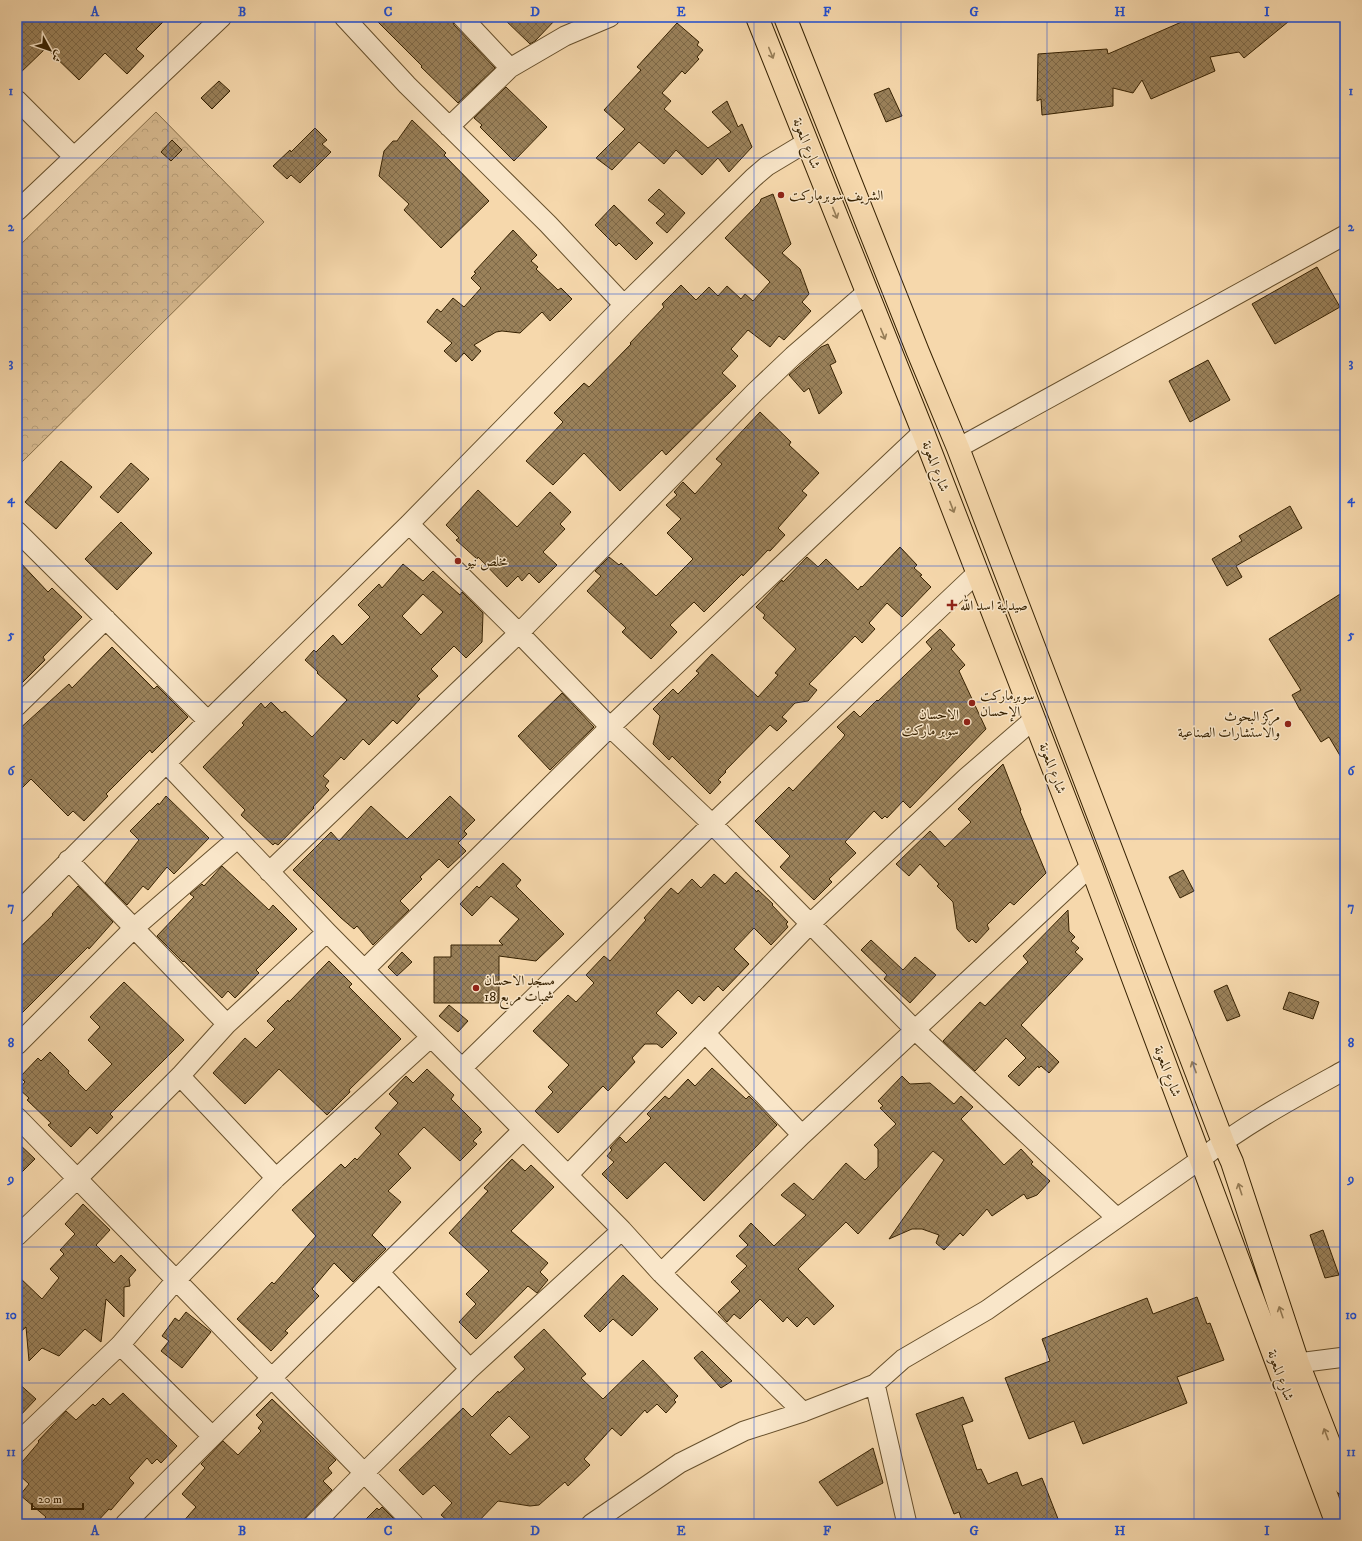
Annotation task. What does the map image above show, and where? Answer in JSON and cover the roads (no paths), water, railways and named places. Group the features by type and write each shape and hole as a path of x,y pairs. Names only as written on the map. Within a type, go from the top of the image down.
{"highway":[{"name":"شارع المعونة","path":"757,17 923,432 1091,866 1337,1524"},
{"name":"شارع المعونة","path":"785,17 918,352 958,448 1223,1142 1232,1162 1298,1362 1345,1484"}],"street":[{"path":"17,211 222,17"},
{"path":"344,17 407,85 548,224 624,305"},
{"path":"462,17 510,68"},
{"path":"449,127 510,68 565,36 610,17"},
{"path":"17,100 74,157"},
{"path":"17,913 68,860 208,721 409,524 624,305 753,178 767,166 807,142"},
{"path":"958,448 1345,235"},
{"path":"269,872 519,633 755,392 793,356 867,292"},
{"path":"365,969 610,727 923,432"},
{"path":"409,524 519,633 610,727 712,824 915,1030 1117,1218"},
{"path":"17,531 208,721"},
{"path":"462,1068 712,824 977,572"},
{"path":"17,706 106,619"},
{"path":"568,1175 706,1034 810,924 967,777 1034,719"},
{"path":"166,763 327,932 622,1230 661,1273 803,1412"},
{"path":"17,1045 134,928 238,838"},
{"path":"68,860 227,1024"},
{"path":"661,1273 802,1135 1091,866"},
{"path":"17,1236 78,1178 180,1076 227,1024 327,932"},
{"path":"706,1034 802,1135"},
{"path":"17,1443 120,1345 177,1279 276,1178 431,1037"},
{"path":"591,1524 680,1463 744,1431 803,1412 875,1384 903,1358 987,1310 1223,1142 1301,1094 1345,1070"},
{"path":"180,1076 276,1178"},
{"path":"17,1117 177,1279 414,1524"},
{"path":"125,1524 271,1377 380,1273 523,1130"},
{"path":"314,1524 470,1369 622,1230"},
{"path":"380,1273 470,1369"},
{"path":"120,1345 212,1436"},
{"path":"1298,1362 1345,1358"},
{"path":"875,1384 907,1524"}],"place":[{"name":"الشريف سوبرماركت","path":"781,195"},
{"name":"مخلص نيو","path":"458,561"},
{"name":"صيدلية اسد الله","path":"952,605"},
{"name":"سوبرماركت الإحسان","path":"972,703"},
{"name":"الاحسان سوبر ماركت","path":"967,722"},
{"name":"مركز البحوث والاستشارات الصناعية","path":"1288,724"},
{"name":"مسجد الاحسان شمبات مربع 18","path":"476,988"}]}
